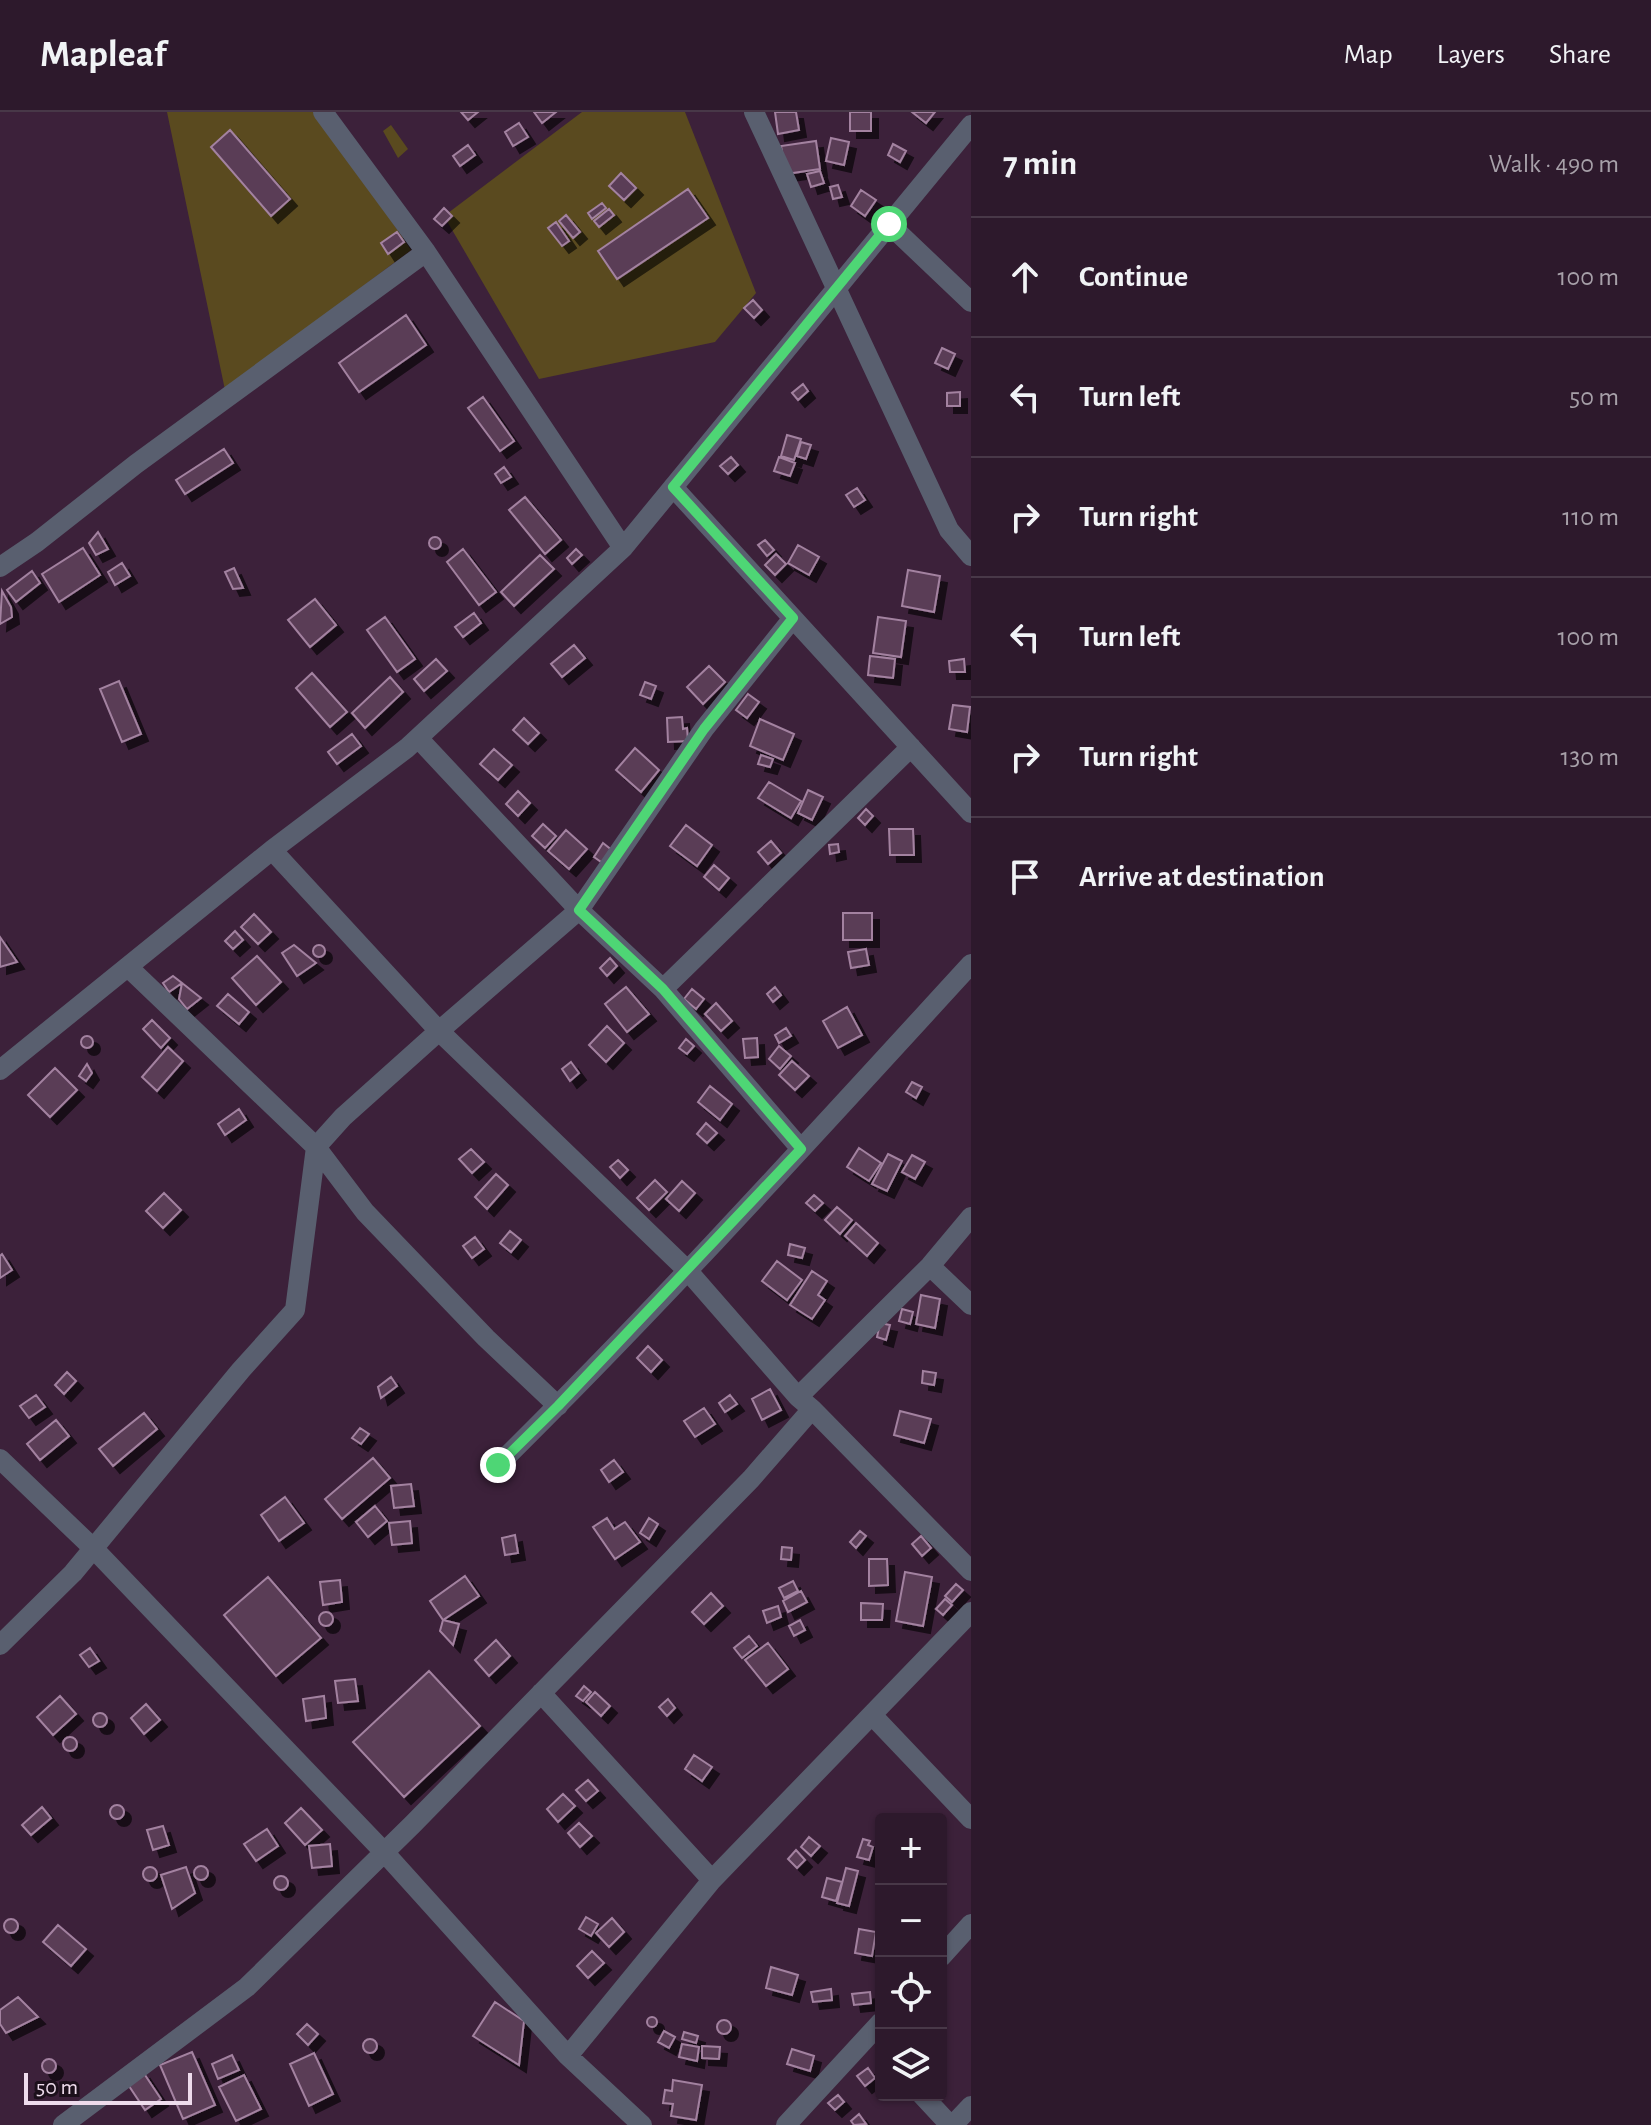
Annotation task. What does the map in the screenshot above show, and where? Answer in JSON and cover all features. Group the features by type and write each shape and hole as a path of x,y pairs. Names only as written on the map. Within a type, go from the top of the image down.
{"street":[{"path":"323,112 426,252 623,548"},
{"path":"754,112 949,530 971,556"},
{"path":"0,1070 272,850 418,738 623,548 971,125"},
{"path":"889,224 971,302"},
{"path":"0,567 426,252"},
{"path":"673,487 971,813"},
{"path":"0,1645 73,1573 231,1382 295,1310 316,1147 343,1117 579,910 704,729 793,618"},
{"path":"418,738 579,910 663,989 801,1149"},
{"path":"663,989 911,747"},
{"path":"272,850 439,1031 687,1270 805,1403 971,1571"},
{"path":"498,1465 687,1270 971,964"},
{"path":"128,967 316,1147 365,1212 486,1338 558,1406"},
{"path":"63,2125 247,1987 384,1852 751,1479 805,1403 971,1217"},
{"path":"930,1266 971,1305"},
{"path":"0,1459 94,1549 384,1852 568,2056 642,2125"},
{"path":"568,2056 712,1880 971,1612"},
{"path":"541,1693 712,1880"},
{"path":"872,1715 971,1819"},
{"path":"947,1950 971,1924"},
{"path":"786,2125 875,2038"},
{"path":"928,2101 951,2125 971,2106"}],"shaded area":[{"path":"167,112 318,112 411,250 225,390"},
{"path":"582,112 685,112 756,293 715,342 539,379 444,216"},
{"path":"391,125 408,149 398,158 383,131"}],"building":[{"path":"461,112 478,112 468,120"},
{"path":"534,112 556,112 542,123"},
{"path":"775,112 796,112 799,130 778,134"},
{"path":"850,112 871,112 871,131 850,131"},
{"path":"912,112 935,112 926,123"},
{"path":"519,123 528,137 513,146 505,132"},
{"path":"230,130 290,199 271,216 211,147"},
{"path":"831,138 849,142 844,165 826,161"},
{"path":"816,141 820,169 786,174 781,146"},
{"path":"893,144 906,151 900,162 888,155"},
{"path":"468,145 475,155 460,166 453,156"},
{"path":"820,171 824,183 811,187 807,174"},
{"path":"621,173 636,188 624,200 609,186"},
{"path":"838,185 842,197 833,199 830,187"},
{"path":"688,189 708,218 617,279 598,251"},
{"path":"861,190 876,200 865,216 851,206"},
{"path":"602,203 606,208 592,219 588,213"},
{"path":"444,208 452,216 442,226 434,219"},
{"path":"609,209 614,215 599,227 594,221"},
{"path":"566,215 580,232 573,238 559,221"},
{"path":"556,222 569,241 562,246 548,228"},
{"path":"397,232 404,242 388,254 381,243"},
{"path":"753,300 762,310 754,318 744,308"},
{"path":"406,315 426,345 359,392 339,363"},
{"path":"942,348 955,354 948,369 935,363"},
{"path":"803,384 808,391 798,400 792,393"},
{"path":"960,392 960,406 947,406 947,393"},
{"path":"483,397 514,441 500,451 468,408"},
{"path":"787,435 801,439 794,460 781,456"},
{"path":"801,442 811,445 806,459 797,456"},
{"path":"224,449 233,463 185,494 176,480"},
{"path":"731,457 738,465 728,474 720,466"},
{"path":"779,457 795,463 790,476 774,471"},
{"path":"504,467 511,477 501,483 495,474"},
{"path":"857,488 865,500 854,507 846,495"},
{"path":"525,497 561,540 545,554 509,510"},
{"path":"98,532 108,549 96,555 89,543"},
{"path":"435,537 441,543 435,549 429,543"},
{"path":"765,540 774,550 767,556 758,545"},
{"path":"798,545 819,557 809,575 788,563"},
{"path":"83,548 100,575 59,602 42,574"},
{"path":"463,549 496,592 479,605 447,562"},
{"path":"576,549 582,555 572,564 567,558"},
{"path":"776,554 786,564 775,575 765,565"},
{"path":"540,555 554,569 514,606 501,592"},
{"path":"122,563 130,576 115,585 108,572"},
{"path":"234,568 243,588 233,589 225,572"},
{"path":"908,570 940,576 934,612 902,606"},
{"path":"32,571 40,583 16,602 7,590"},
{"path":"2,591 11,607 12,617 0,624"},
{"path":"315,599 336,625 310,647 288,620"},
{"path":"474,613 481,623 463,637 455,627"},
{"path":"385,617 415,659 397,672 367,630"},
{"path":"878,617 906,621 901,657 873,653"},
{"path":"574,645 585,658 562,677 551,664"},
{"path":"870,656 895,659 893,678 868,675"},
{"path":"436,659 447,671 424,691 414,679"},
{"path":"964,659 965,672 950,672 949,661"},
{"path":"709,666 725,682 703,704 687,687"},
{"path":"312,673 347,712 330,727 296,688"},
{"path":"390,677 403,692 365,728 352,713"},
{"path":"119,681 141,734 122,742 100,689"},
{"path":"645,682 656,686 651,699 640,695"},
{"path":"748,694 759,702 747,718 736,710"},
{"path":"953,705 970,707 967,732 949,729"},
{"path":"682,717 688,741 668,742 667,718"},
{"path":"524,718 539,733 528,744 513,730"},
{"path":"760,719 794,734 783,760 750,746"},
{"path":"352,734 361,746 337,764 328,752"},
{"path":"635,748 659,770 641,792 616,770"},
{"path":"494,749 512,765 498,780 480,764"},
{"path":"761,755 773,759 770,767 758,764"},
{"path":"769,782 801,801 791,818 758,798"},
{"path":"808,790 823,797 812,820 798,813"},
{"path":"518,791 530,803 518,816 506,804"},
{"path":"866,809 873,816 865,825 858,818"},
{"path":"543,824 556,836 545,848 532,836"},
{"path":"686,825 712,845 697,866 670,846"},
{"path":"889,829 913,829 914,855 890,855"},
{"path":"566,830 587,849 569,869 548,851"},
{"path":"771,841 781,853 768,864 758,852"},
{"path":"603,843 613,851 604,864 594,857"},
{"path":"838,844 839,852 830,854 829,845"},
{"path":"714,865 729,878 719,890 704,877"},
{"path":"843,913 872,913 872,940 843,940"},
{"path":"254,914 271,932 258,944 241,927"},
{"path":"235,931 243,940 233,949 225,941"},
{"path":"0,937 17,962 0,967"},
{"path":"294,945 316,963 297,976 282,953"},
{"path":"319,945 325,951 319,957 313,951"},
{"path":"866,949 869,965 851,968 848,952"},
{"path":"257,956 281,982 256,1005 232,978"},
{"path":"610,958 617,966 607,976 600,968"},
{"path":"173,976 182,983 169,992 163,983"},
{"path":"182,983 201,998 187,1009 179,999"},
{"path":"626,987 649,1014 627,1032 605,1004"},
{"path":"775,987 781,995 773,1002 767,994"},
{"path":"692,989 704,999 696,1009 684,999"},
{"path":"228,994 249,1012 239,1024 217,1006"},
{"path":"716,1003 732,1021 721,1031 705,1014"},
{"path":"847,1007 862,1035 838,1048 823,1021"},
{"path":"152,1020 170,1038 161,1048 143,1029"},
{"path":"607,1026 624,1043 606,1062 589,1045"},
{"path":"786,1028 791,1036 779,1043 775,1035"},
{"path":"87,1036 93,1042 87,1048 81,1042"},
{"path":"757,1038 758,1057 745,1058 743,1039"},
{"path":"686,1039 694,1046 687,1054 679,1048"},
{"path":"779,1046 791,1056 780,1069 769,1059"},
{"path":"168,1047 183,1061 157,1091 142,1077"},
{"path":"792,1061 809,1076 795,1090 779,1075"},
{"path":"571,1062 579,1073 570,1081 562,1069"},
{"path":"87,1064 92,1073 86,1081 79,1076"},
{"path":"55,1068 77,1090 50,1117 28,1095"},
{"path":"912,1082 922,1087 916,1098 906,1092"},
{"path":"710,1086 732,1104 720,1120 698,1102"},
{"path":"239,1109 246,1120 225,1135 218,1124"},
{"path":"706,1123 717,1133 707,1143 697,1134"},
{"path":"859,1148 881,1163 869,1181 847,1167"},
{"path":"471,1149 484,1162 472,1173 459,1159"},
{"path":"888,1154 902,1161 887,1191 872,1184"},
{"path":"912,1155 925,1162 915,1179 902,1172"},
{"path":"618,1160 628,1170 620,1178 610,1167"},
{"path":"496,1174 508,1185 487,1209 475,1197"},
{"path":"655,1180 667,1192 649,1210 637,1198"},
{"path":"682,1181 695,1193 679,1211 666,1199"},
{"path":"164,1193 181,1210 163,1228 146,1211"},
{"path":"814,1195 823,1203 815,1211 806,1203"},
{"path":"837,1207 852,1220 840,1234 825,1220"},
{"path":"856,1223 878,1243 867,1256 845,1236"},
{"path":"510,1231 521,1240 511,1252 500,1243"},
{"path":"475,1237 484,1249 472,1258 463,1246"},
{"path":"790,1244 805,1248 802,1258 788,1255"},
{"path":"2,1254 12,1270 0,1278 0,1256"},
{"path":"777,1261 802,1280 787,1300 762,1281"},
{"path":"812,1271 827,1281 818,1295 825,1300 812,1319 790,1305"},
{"path":"921,1295 940,1299 935,1328 916,1324"},
{"path":"902,1309 913,1312 910,1324 899,1321"},
{"path":"880,1323 890,1325 886,1340 877,1337"},
{"path":"648,1346 662,1360 651,1372 637,1358"},
{"path":"923,1371 936,1373 934,1385 922,1383"},
{"path":"67,1372 76,1381 64,1394 55,1385"},
{"path":"391,1377 397,1386 381,1398 378,1387"},
{"path":"770,1389 781,1410 762,1420 752,1399"},
{"path":"36,1395 45,1407 29,1418 20,1406"},
{"path":"730,1395 737,1404 725,1412 719,1403"},
{"path":"704,1408 715,1424 695,1437 684,1421"},
{"path":"900,1411 931,1419 924,1443 894,1435"},
{"path":"144,1413 157,1429 113,1466 99,1449"},
{"path":"56,1420 69,1436 40,1460 27,1444"},
{"path":"360,1428 369,1434 361,1444 352,1438"},
{"path":"373,1458 390,1478 342,1519 325,1499"},
{"path":"614,1460 623,1472 609,1482 601,1470"},
{"path":"411,1484 414,1506 394,1508 391,1486"},
{"path":"285,1497 304,1523 279,1541 261,1515"},
{"path":"375,1506 387,1521 368,1537 356,1522"},
{"path":"607,1518 614,1529 625,1522 640,1542 615,1559 593,1527"},
{"path":"649,1518 658,1524 649,1539 640,1533"},
{"path":"410,1521 412,1543 392,1545 389,1523"},
{"path":"860,1531 866,1536 856,1548 850,1542"},
{"path":"515,1535 518,1553 505,1555 502,1538"},
{"path":"921,1536 931,1548 922,1556 912,1544"},
{"path":"782,1547 792,1548 791,1560 781,1559"},
{"path":"869,1559 887,1559 888,1585 869,1586"},
{"path":"905,1572 932,1577 923,1626 896,1621"},
{"path":"465,1576 479,1596 443,1620 430,1601"},
{"path":"268,1577 321,1638 276,1676 224,1615"},
{"path":"340,1580 342,1602 323,1605 320,1582"},
{"path":"793,1581 798,1591 784,1598 779,1588"},
{"path":"956,1584 963,1590 952,1602 945,1596"},
{"path":"801,1591 807,1602 788,1612 783,1601"},
{"path":"711,1593 723,1606 704,1624 692,1612"},
{"path":"945,1599 952,1605 943,1615 936,1609"},
{"path":"861,1603 883,1604 882,1620 861,1620"},
{"path":"778,1606 781,1617 767,1623 763,1611"},
{"path":"326,1612 333,1619 326,1626 319,1619"},
{"path":"443,1620 459,1624 453,1645 440,1631"},
{"path":"800,1620 805,1630 794,1636 789,1626"},
{"path":"749,1636 757,1646 742,1658 734,1648"},
{"path":"496,1640 510,1656 489,1676 475,1660"},
{"path":"768,1643 788,1669 766,1686 745,1660"},
{"path":"90,1648 99,1661 89,1667 80,1655"},
{"path":"429,1671 480,1726 404,1797 353,1742"},
{"path":"355,1679 358,1701 338,1703 335,1681"},
{"path":"584,1686 591,1692 583,1701 576,1696"},
{"path":"595,1692 610,1706 601,1716 586,1702"},
{"path":"60,1696 76,1714 53,1735 37,1717"},
{"path":"324,1696 326,1718 306,1721 303,1699"},
{"path":"668,1699 675,1708 667,1716 659,1707"},
{"path":"146,1704 160,1720 144,1734 131,1718"},
{"path":"100,1713 107,1720 100,1727 93,1720"},
{"path":"70,1737 77,1744 70,1751 63,1744"},
{"path":"694,1755 712,1767 702,1781 685,1769"},
{"path":"588,1780 598,1791 586,1801 576,1790"},
{"path":"563,1794 575,1806 558,1822 547,1809"},
{"path":"117,1805 124,1812 117,1819 110,1812"},
{"path":"42,1807 51,1818 31,1835 22,1825"},
{"path":"301,1808 322,1830 305,1845 285,1823"},
{"path":"579,1823 592,1836 580,1847 568,1833"},
{"path":"163,1826 169,1845 153,1850 147,1830"},
{"path":"267,1829 278,1846 256,1861 244,1844"},
{"path":"809,1837 820,1846 811,1856 801,1847"},
{"path":"863,1839 870,1841 868,1845 873,1847 869,1860 857,1857"},
{"path":"330,1844 332,1866 312,1868 309,1846"},
{"path":"796,1850 805,1860 797,1868 788,1859"},
{"path":"201,1866 208,1873 201,1880 194,1873"},
{"path":"150,1867 157,1874 150,1881 143,1874"},
{"path":"186,1867 195,1893 172,1909 161,1875"},
{"path":"846,1868 858,1871 849,1906 837,1903"},
{"path":"281,1876 288,1883 281,1890 274,1883"},
{"path":"827,1878 842,1882 836,1901 822,1897"},
{"path":"586,1917 598,1924 591,1936 579,1929"},
{"path":"612,1918 624,1932 609,1947 596,1933"},
{"path":"11,1919 18,1926 11,1933 4,1926"},
{"path":"58,1925 86,1949 71,1966 43,1942"},
{"path":"859,1929 875,1932 872,1956 855,1953"},
{"path":"592,1951 604,1963 588,1978 577,1966"},
{"path":"771,1967 798,1975 792,1995 766,1988"},
{"path":"831,1989 832,2000 813,2002 811,1992"},
{"path":"870,1992 871,2003 854,2005 852,1994"},
{"path":"18,1997 38,2017 6,2033 0,2024 0,2010"},
{"path":"495,2002 524,2021 519,2065 473,2036"},
{"path":"652,2017 657,2022 652,2027 647,2022"},
{"path":"724,2020 731,2027 724,2034 717,2027"},
{"path":"307,2024 318,2034 308,2045 297,2034"},
{"path":"664,2031 675,2037 669,2048 658,2042"},
{"path":"684,2032 698,2036 696,2043 682,2039"},
{"path":"370,2039 377,2046 370,2053 363,2046"},
{"path":"682,2044 699,2047 697,2061 679,2057"},
{"path":"702,2046 720,2047 719,2059 702,2058"},
{"path":"792,2049 814,2056 810,2071 787,2064"},
{"path":"192,2052 215,2105 183,2119 160,2065"},
{"path":"314,2053 333,2094 309,2106 290,2064"},
{"path":"232,2055 239,2070 218,2079 212,2064"},
{"path":"49,2059 56,2066 49,2073 42,2066"},
{"path":"868,2068 875,2078 865,2086 857,2076"},
{"path":"143,2072 161,2099 145,2110 127,2083"},
{"path":"244,2075 261,2109 236,2121 219,2087"},
{"path":"673,2080 702,2085 696,2120 671,2116 673,2104 663,2103 665,2090 672,2091"},
{"path":"838,2095 844,2102 835,2110 828,2103"},
{"path":"859,2114 866,2124 854,2125 851,2121"}],"route":[{"path":"498,1465 558,1406 801,1149 663,989 579,910 704,729 793,618 673,487 889,224"}]}
